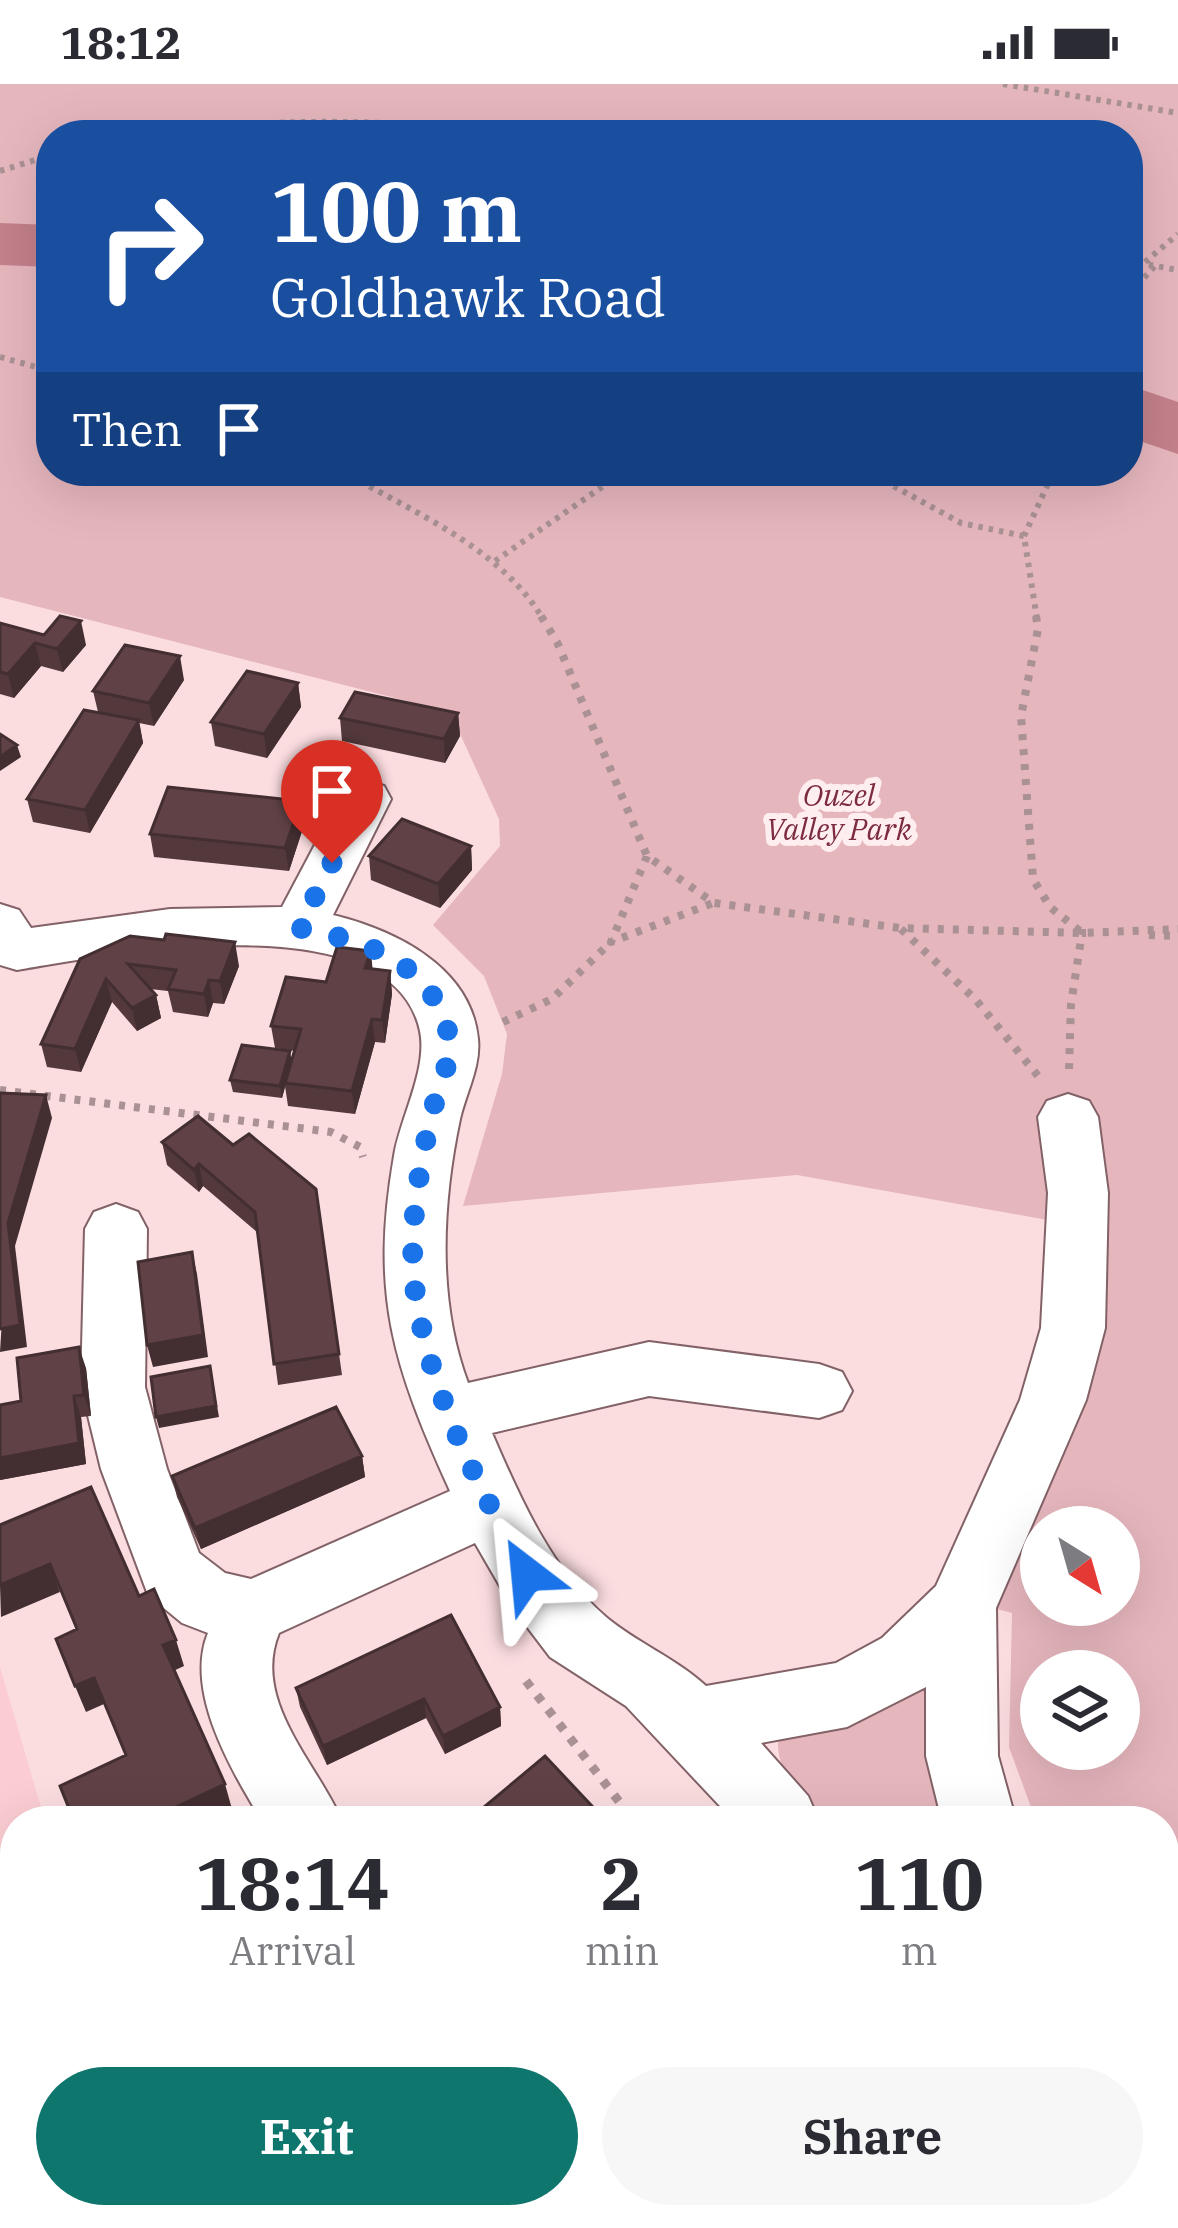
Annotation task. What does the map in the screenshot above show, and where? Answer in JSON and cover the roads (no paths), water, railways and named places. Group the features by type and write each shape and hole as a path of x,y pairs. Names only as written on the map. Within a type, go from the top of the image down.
{"street":[{"path":"299,928 364,799"},
{"path":"6,954 130,932 299,928 356,939 404,963 435,995 451,1042 412,1220 416,1294 432,1376 489,1505 527,1574 579,1638 645,1678 696,1722 769,1806"},
{"path":"696,1722 847,1694 907,1660 962,1608 1053,1400 1073,1328 1078,1212 1067,1117"},
{"path":"116,1229 113,1388 134,1469 172,1573 206,1600 254,1611 489,1505"},
{"path":"451,1414 649,1369 819,1391"},
{"path":"962,1608 962,1756 976,1806"},
{"path":"254,1611 240,1638 235,1671 259,1737 297,1806"}],"waterway":[{"path":"0,244 36,245"},
{"path":"1143,415 1178,431"}],"park label":[{"name":"Ouzel Valley Park","path":"839,811"}]}
